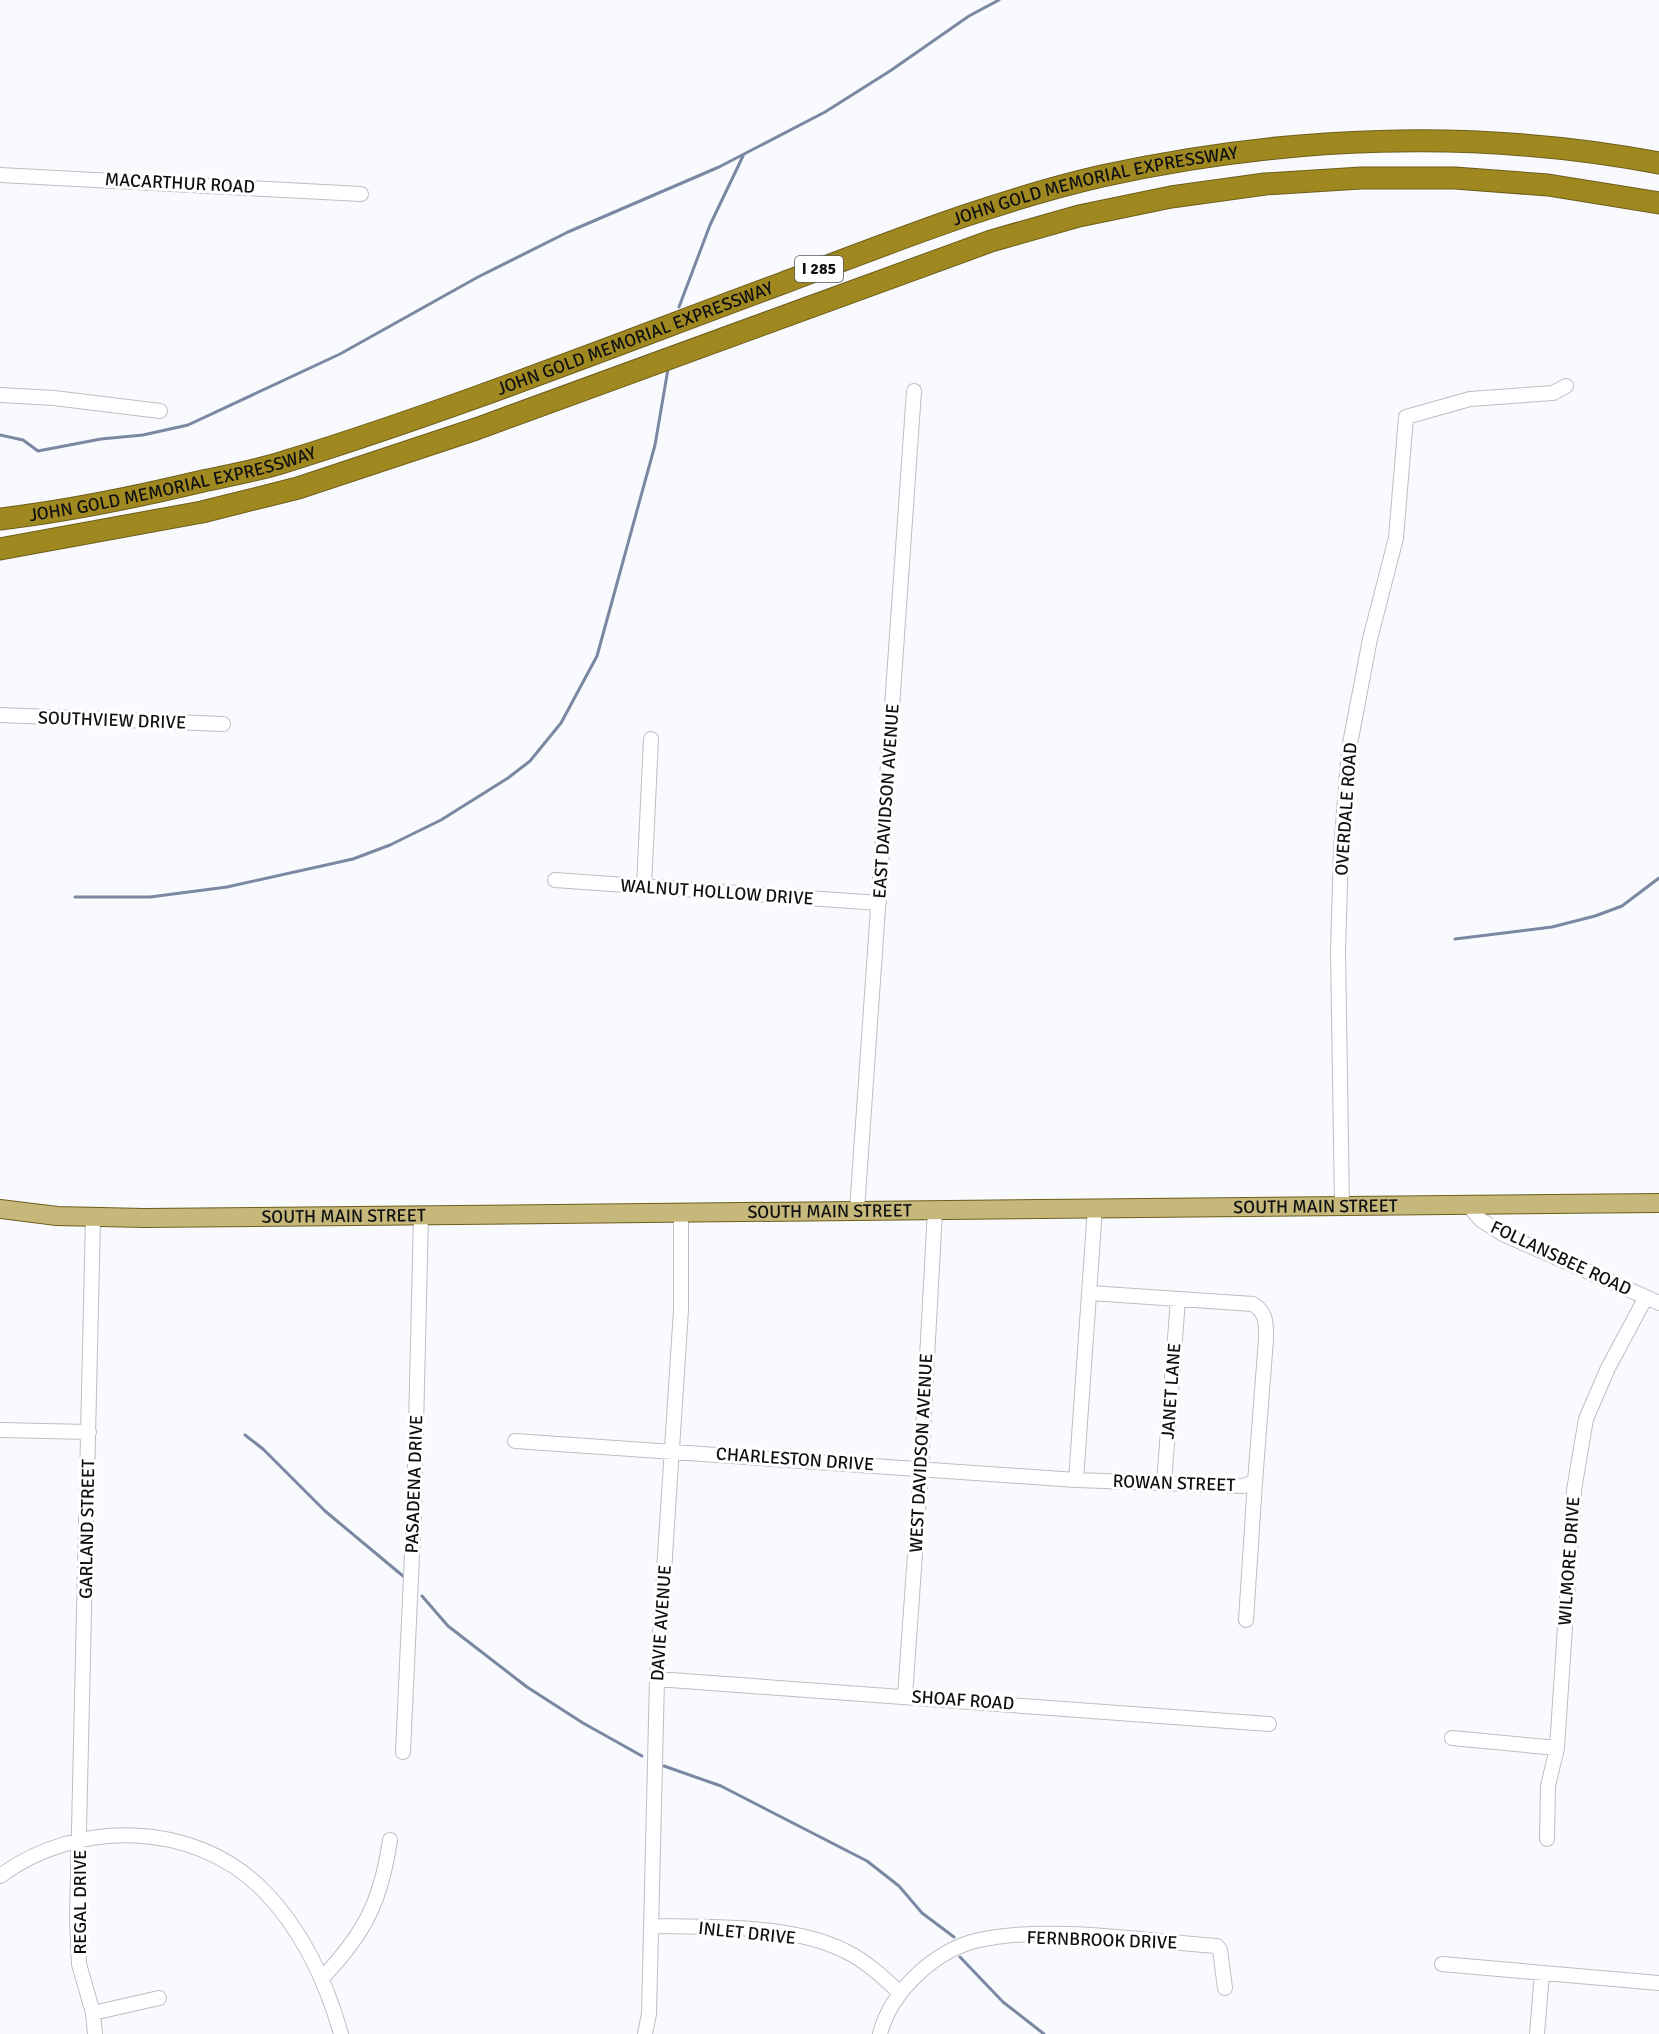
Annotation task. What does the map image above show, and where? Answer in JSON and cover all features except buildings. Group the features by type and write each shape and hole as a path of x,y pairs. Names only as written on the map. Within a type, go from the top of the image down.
{"highway":[{"name":"JOHN GOLD MEMORIAL EXPRESSWAY","path":"0,519 114,502 283,463 447,407 868,251 1018,199 1098,177 1179,161 1262,149 1348,142 1440,141 1536,146 1659,163"},
{"name":"JOHN GOLD MEMORIAL EXPRESSWAY","path":"0,549 202,512 298,488 476,429 991,241 1079,216 1171,197 1265,184 1361,178 1455,178 1548,185 1659,203"}],"main road":[{"name":"SOUTH MAIN STREET","path":"0,1209 35,1215 93,1217 1659,1203"}],"street":[{"name":"MACARTHUR ROAD","path":"0,175 361,194"},
{"name":"OVERDALE ROAD","path":"1342,1206 1338,951 1341,850 1348,749 1370,639 1396,538 1406,417 1470,399 1553,393 1566,386"},
{"name":"EAST DAVIDSON AVENUE","path":"857,1210 914,392"},
{"path":"0,395 54,398 160,411"},
{"name":"SOUTHVIEW DRIVE","path":"0,715 223,724"},
{"path":"644,887 651,739"},
{"name":"WALNUT HOLLOW DRIVE","path":"555,880 879,903"},
{"name":"FOLLANSBEE ROAD","path":"1468,1205 1481,1220 1503,1234 1653,1300"},
{"path":"1076,1480 1095,1208"},
{"name":"WEST DAVIDSON AVENUE","path":"905,1696 921,1468 935,1210"},
{"name":"DAVIE AVENUE","path":"645,2034 649,2014 657,1679 681,1310 681,1212"},
{"name":"PASADENA DRIVE","path":"403,1752 414,1512 422,1215"},
{"name":"GARLAND STREET","path":"80,1841 93,1217"},
{"name":"ROWAN STREET","path":"1076,1480 1243,1486 1255,1482 1266,1317 1262,1310 1252,1304 1090,1293"},
{"name":"JANET LANE","path":"1164,1483 1178,1299"},
{"name":"WILMORE DRIVE","path":"1546,1839 1548,1786 1557,1748 1574,1490 1586,1419 1608,1368 1653,1300"},
{"path":"0,1430 89,1432"},
{"name":"CHARLESTON DRIVE","path":"515,1441 672,1450 1076,1480"},
{"path":"1246,1620 1255,1482"},
{"name":"SHOAF ROAD","path":"657,1679 1269,1724"},
{"path":"1452,1738 1557,1748"},
{"path":"0,1876 26,1859 80,1841 110,1835 167,1839 190,1846 249,1877 279,1908 323,1977 341,2034"},
{"path":"323,1977 365,1925 382,1880 390,1840"},
{"name":"REGAL DRIVE","path":"80,1841 77,1918 79,1964 93,2013 95,2034"},
{"name":"INLET DRIVE","path":"651,1926 790,1934 844,1950 874,1969 899,1992"},
{"name":"FERNBROOK DRIVE","path":"880,2034 884,2019 899,1992 930,1965 970,1943 990,1938 1058,1935 1217,1946 1220,1950 1225,1988"},
{"path":"1442,1964 1659,1983"},
{"path":"1537,2034 1542,1972"},
{"path":"93,2013 159,1998"}],"waterway":[{"path":"0,435 23,440 38,451 101,439 143,435 188,425 340,354 478,277 568,232 719,167 825,112 890,71 969,16 999,0"},
{"path":"679,307 710,225 743,156"},
{"path":"75,897 150,897 227,887 353,859 390,845 441,820 508,778 530,761 561,723 597,656 655,445 668,369"},
{"path":"1455,939 1552,927 1595,916 1622,906 1659,878"},
{"path":"245,1435 263,1449 325,1511 403,1576"},
{"path":"422,1596 448,1626 527,1687 583,1723 642,1756"},
{"path":"664,1766 721,1786 867,1861 899,1886 922,1913 954,1937"},
{"path":"960,1957 1003,2002 1044,2034"}]}
